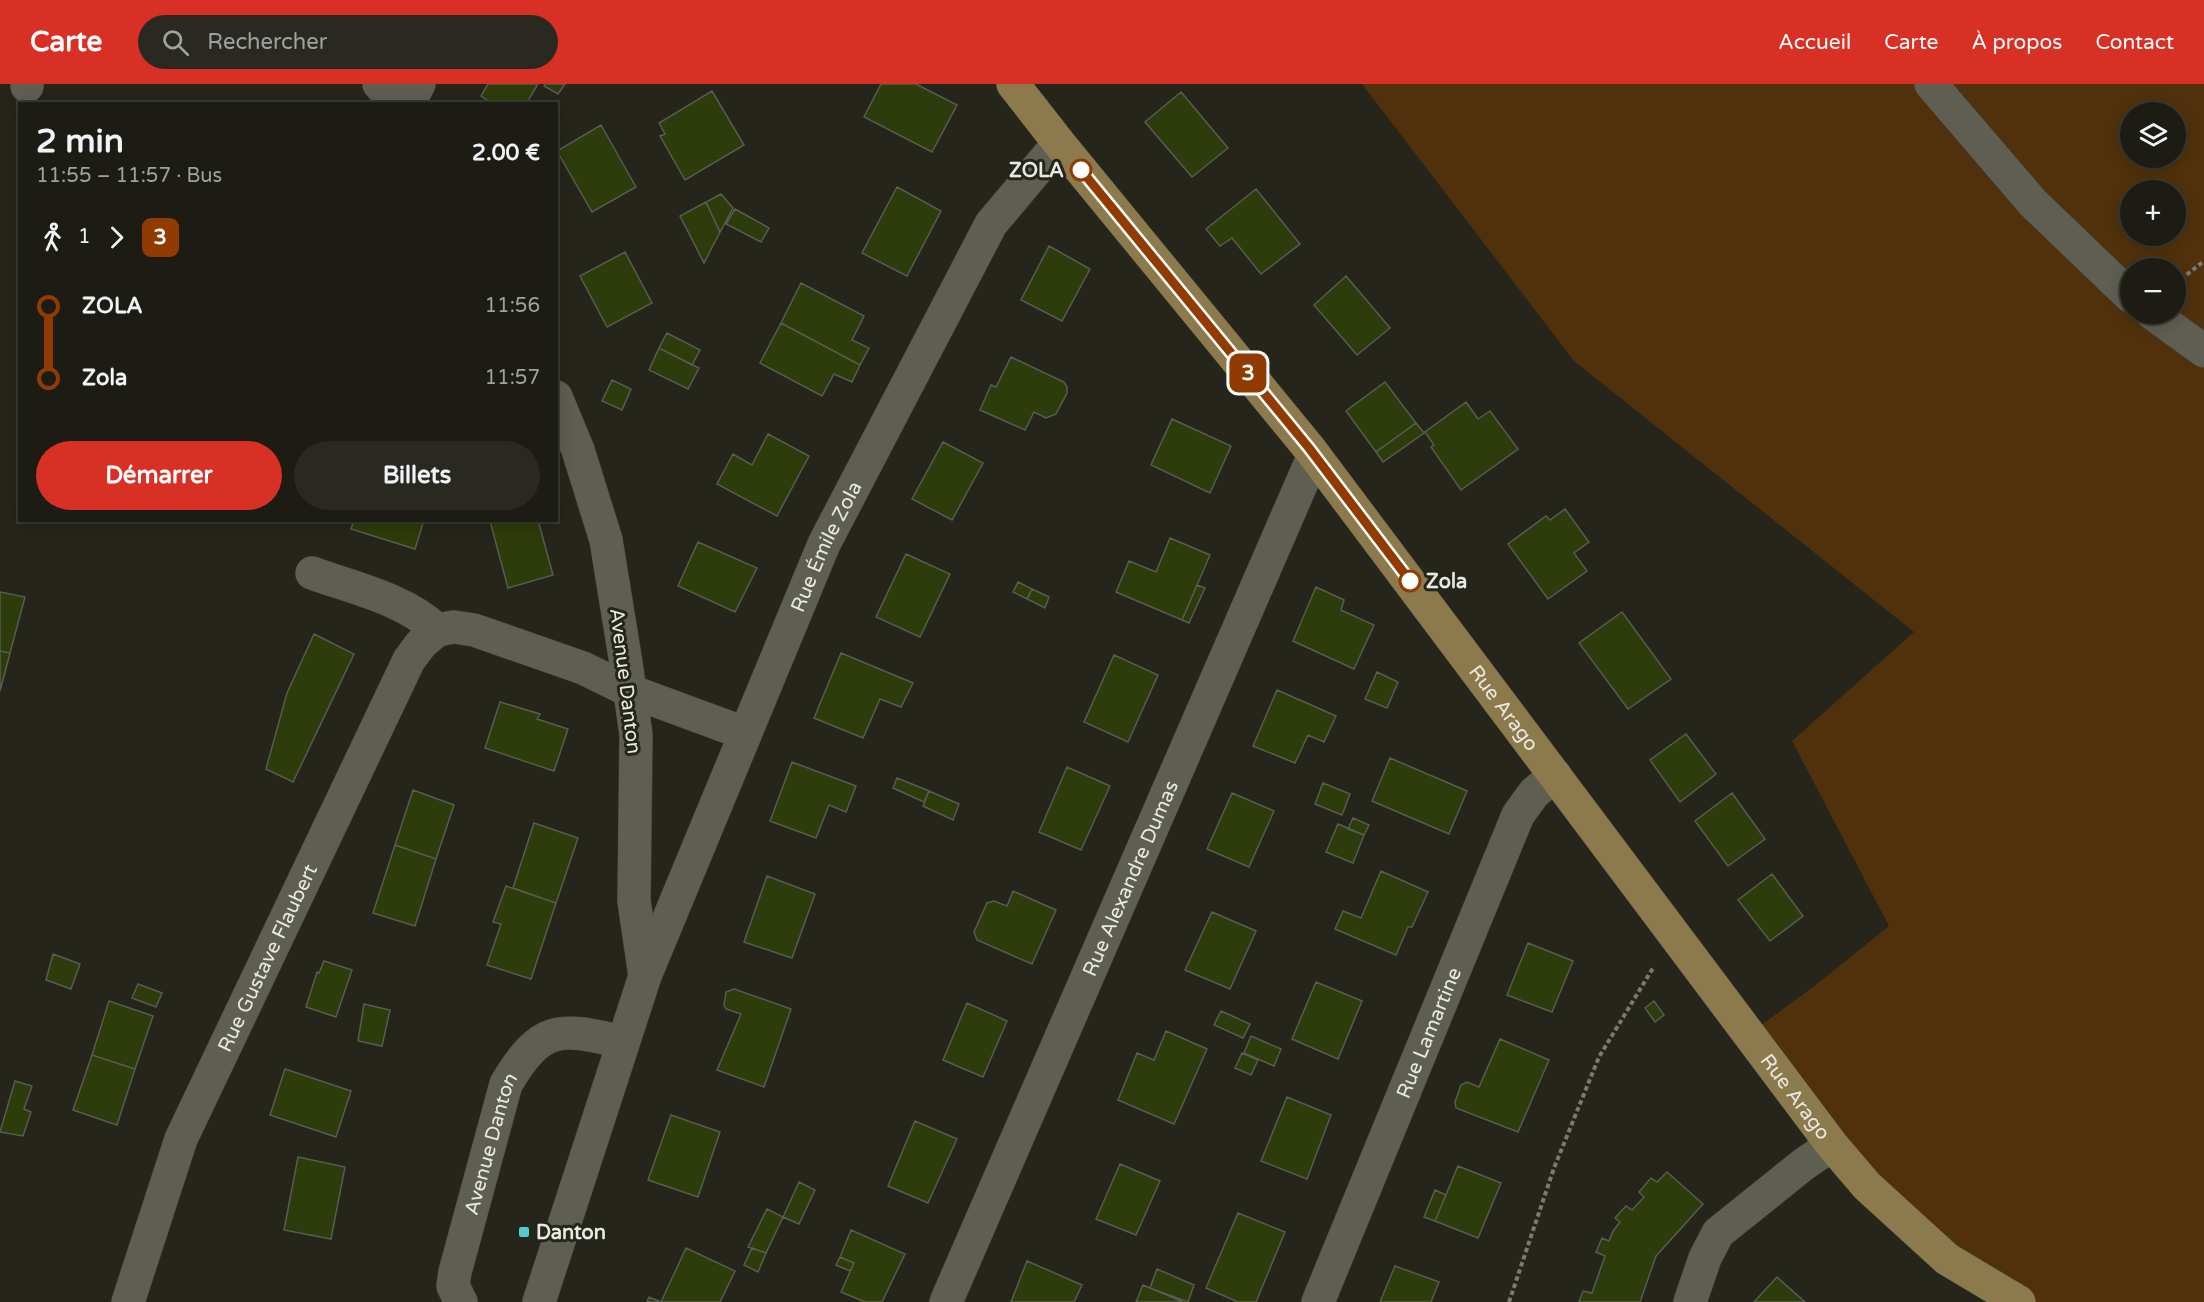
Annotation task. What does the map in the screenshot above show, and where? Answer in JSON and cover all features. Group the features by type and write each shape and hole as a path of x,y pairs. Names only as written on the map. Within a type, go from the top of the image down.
{"main road":[{"name":"Rue Arago","path":"1013,84 1314,455 1832,1145 1868,1186 1947,1259 2019,1302"}],"street":[{"path":"379,84 395,102"},
{"path":"409,102 419,84"},
{"path":"1931,84 2033,202 2120,286"},
{"name":"Rue Émile Zola","path":"645,976 824,544 991,224 1059,143"},
{"path":"2167,324 2204,351"},
{"name":"Avenue Danton","path":"539,1302 645,976 634,901 636,735 630,691 606,540 578,450 558,402"},
{"name":"Rue Alexandre Dumas","path":"946,1302 1314,455"},
{"path":"312,573 404,607 423,617 437,630 454,627 474,630 583,668 630,691 744,733"},
{"name":"Rue Gustave Flaubert","path":"128,1302 180,1139 409,660 421,644 437,630"},
{"name":"Rue Lamartine","path":"1318,1302 1518,815 1534,793 1555,775"},
{"name":"Avenue Danton","path":"460,1302 453,1286 455,1272 506,1084 520,1060 538,1042 556,1033 579,1032 622,1042"},
{"path":"1690,1302 1705,1258 1718,1233 1795,1171 1832,1145"}],"path":[{"path":"2186,275 2204,261"},
{"path":"1509,1302 1554,1168 1599,1057 1674,934"}],"shaded area":[{"path":"1362,84 2204,84 2204,1302 2019,1302 1947,1259 1749,1034 1813,987 1889,926 1792,741 1914,632 1574,361"}],"building":[{"path":"488,84 538,84 527,102 490,102 481,96"},
{"path":"545,84 565,84 558,94 544,86"},
{"path":"881,84 916,84 957,105 932,152 864,117"},
{"path":"712,91 744,145 685,180 660,136 665,134 659,123"},
{"path":"1181,92 1228,148 1192,177 1145,122"},
{"path":"601,125 636,187 592,212 558,150"},
{"path":"897,187 941,211 907,276 862,253"},
{"path":"1256,189 1300,244 1261,274 1232,238 1220,246 1206,229"},
{"path":"721,194 733,208 720,232 706,202"},
{"path":"706,202 720,232 704,263 680,216"},
{"path":"735,209 769,228 761,242 726,224"},
{"path":"1049,246 1090,269 1062,321 1021,300"},
{"path":"625,252 652,303 607,327 580,276"},
{"path":"1346,276 1390,328 1357,355 1314,305"},
{"path":"801,283 864,316 852,340 869,348 860,365 781,323"},
{"path":"781,323 860,365 852,382 834,374 822,396 760,363"},
{"path":"667,333 700,350 692,365 659,348"},
{"path":"659,348 699,368 688,389 649,370"},
{"path":"1011,357 1064,382 1067,387 1067,393 1056,414 1046,418 1034,412 1025,430 980,410 991,385 996,387"},
{"path":"612,380 631,389 622,410 602,401"},
{"path":"1385,382 1416,423 1376,452 1346,411"},
{"path":"1466,402 1478,419 1490,411 1518,449 1461,490 1431,447 1434,445 1425,432"},
{"path":"1172,419 1231,446 1210,493 1151,465"},
{"path":"1416,423 1424,433 1383,462 1376,452"},
{"path":"768,434 809,456 777,516 717,484 733,454 752,465"},
{"path":"943,442 983,463 952,520 912,499"},
{"path":"1565,509 1589,542 1574,553 1587,571 1548,599 1508,544 1546,516 1550,520"},
{"path":"353,522 423,522 415,549 351,529"},
{"path":"490,522 539,522 553,575 508,588"},
{"path":"1170,538 1210,555 1182,620 1116,592 1129,561 1156,572"},
{"path":"698,542 757,568 735,612 678,586"},
{"path":"906,554 950,574 920,637 876,617"},
{"path":"1018,582 1032,589 1027,599 1013,592"},
{"path":"1197,585 1205,588 1189,623 1182,620"},
{"path":"1316,587 1344,600 1341,610 1374,625 1354,669 1293,641"},
{"path":"1032,589 1049,597 1045,608 1027,599"},
{"path":"0,592 25,597 10,653 0,651"},
{"path":"1622,612 1671,679 1628,709 1579,643"},
{"path":"314,634 354,654 293,782 266,769 287,693"},
{"path":"0,651 10,653 0,691"},
{"path":"841,653 913,683 901,707 880,699 863,738 814,718"},
{"path":"1114,655 1158,675 1128,742 1084,722"},
{"path":"1377,672 1398,682 1387,708 1365,699"},
{"path":"1277,690 1336,716 1324,742 1308,735 1295,763 1253,746"},
{"path":"500,702 540,714 537,719 568,729 554,771 485,748"},
{"path":"1686,734 1716,774 1680,802 1650,760"},
{"path":"1390,758 1467,791 1449,834 1372,801"},
{"path":"792,762 856,786 846,812 829,805 816,838 770,821"},
{"path":"1067,767 1110,786 1081,850 1039,832"},
{"path":"897,778 929,791 924,802 893,788"},
{"path":"1323,783 1350,794 1342,815 1315,804"},
{"path":"413,790 454,805 436,859 395,845"},
{"path":"929,791 959,804 953,820 923,806"},
{"path":"1232,793 1274,811 1249,867 1207,849"},
{"path":"1732,793 1765,839 1728,866 1695,821"},
{"path":"1353,818 1369,825 1364,835 1348,829"},
{"path":"534,823 578,838 556,903 513,888"},
{"path":"1338,824 1364,835 1353,863 1326,852"},
{"path":"395,845 436,859 415,926 373,913"},
{"path":"1381,871 1428,892 1412,927 1408,927 1396,955 1335,929 1343,911 1361,918"},
{"path":"1772,874 1803,916 1770,941 1738,900"},
{"path":"767,876 815,894 792,958 744,942"},
{"path":"506,886 556,903 531,979 487,965 501,924 493,922"},
{"path":"1013,891 1056,910 1032,964 977,940 974,932 987,903 994,901 1007,906"},
{"path":"1212,912 1256,931 1230,989 1185,970"},
{"path":"1528,943 1573,961 1552,1012 1507,995"},
{"path":"53,954 80,964 71,989 46,980"},
{"path":"324,961 352,970 336,1017 306,1007 317,972 319,973"},
{"path":"1316,982 1362,1001 1338,1059 1292,1039"},
{"path":"138,984 162,993 156,1007 132,998"},
{"path":"734,989 791,1009 764,1087 717,1070 741,1014 726,1009 724,1005 726,992"},
{"path":"109,1001 153,1016 135,1069 92,1055"},
{"path":"1654,1001 1664,1015 1655,1022 1645,1008"},
{"path":"967,1003 1007,1021 983,1077 943,1060"},
{"path":"364,1004 390,1010 382,1046 358,1041"},
{"path":"1221,1011 1250,1024 1243,1038 1214,1025"},
{"path":"1166,1031 1207,1049 1174,1124 1118,1100 1137,1053 1154,1060"},
{"path":"1251,1036 1281,1049 1274,1066 1244,1053"},
{"path":"1500,1039 1549,1060 1518,1132 1456,1108 1455,1102 1461,1085 1467,1082 1479,1087"},
{"path":"1242,1053 1258,1060 1251,1075 1235,1068"},
{"path":"92,1055 135,1069 117,1125 73,1110"},
{"path":"285,1069 351,1091 336,1137 270,1115"},
{"path":"15,1081 32,1086 24,1109 31,1112 23,1136 0,1132"},
{"path":"1287,1097 1331,1115 1307,1179 1261,1161"},
{"path":"671,1115 720,1132 698,1197 648,1180"},
{"path":"915,1121 957,1139 928,1203 888,1186"},
{"path":"298,1157 345,1167 331,1239 284,1230"},
{"path":"1120,1164 1160,1181 1136,1235 1096,1219"},
{"path":"1458,1166 1501,1183 1478,1238 1435,1221"},
{"path":"1667,1172 1703,1204 1656,1256 1640,1302 1579,1302 1583,1291 1592,1293 1605,1256 1596,1252 1602,1238 1609,1241 1620,1222 1615,1218 1626,1206 1632,1210 1644,1197 1639,1192 1651,1178 1657,1182"},
{"path":"799,1182 815,1190 799,1224 783,1217"},
{"path":"1435,1190 1446,1195 1435,1221 1424,1217"},
{"path":"767,1209 783,1217 766,1253 748,1247"},
{"path":"1238,1213 1285,1232 1256,1302 1238,1302 1206,1288"},
{"path":"851,1230 905,1254 882,1302 865,1302 841,1292 854,1263 840,1257"},
{"path":"686,1248 735,1271 720,1302 661,1302"},
{"path":"752,1248 766,1253 758,1272 744,1265"},
{"path":"840,1257 854,1263 850,1271 836,1265"},
{"path":"1027,1261 1082,1285 1074,1302 1011,1302"},
{"path":"1395,1266 1439,1282 1431,1302 1380,1302"},
{"path":"1157,1269 1194,1285 1188,1302 1150,1288"},
{"path":"1777,1277 1805,1302 1754,1302"},
{"path":"1143,1285 1150,1288 1183,1302 1136,1302"},
{"path":"649,1297 661,1302 647,1302"}],"bus line":[{"name":"3","path":"1081,170 1309,448 1410,581"}],"place":[{"name":"ZOLA","path":"1081,170"},
{"name":"Zola","path":"1410,581"},
{"name":"Danton","path":"524,1232"}]}
